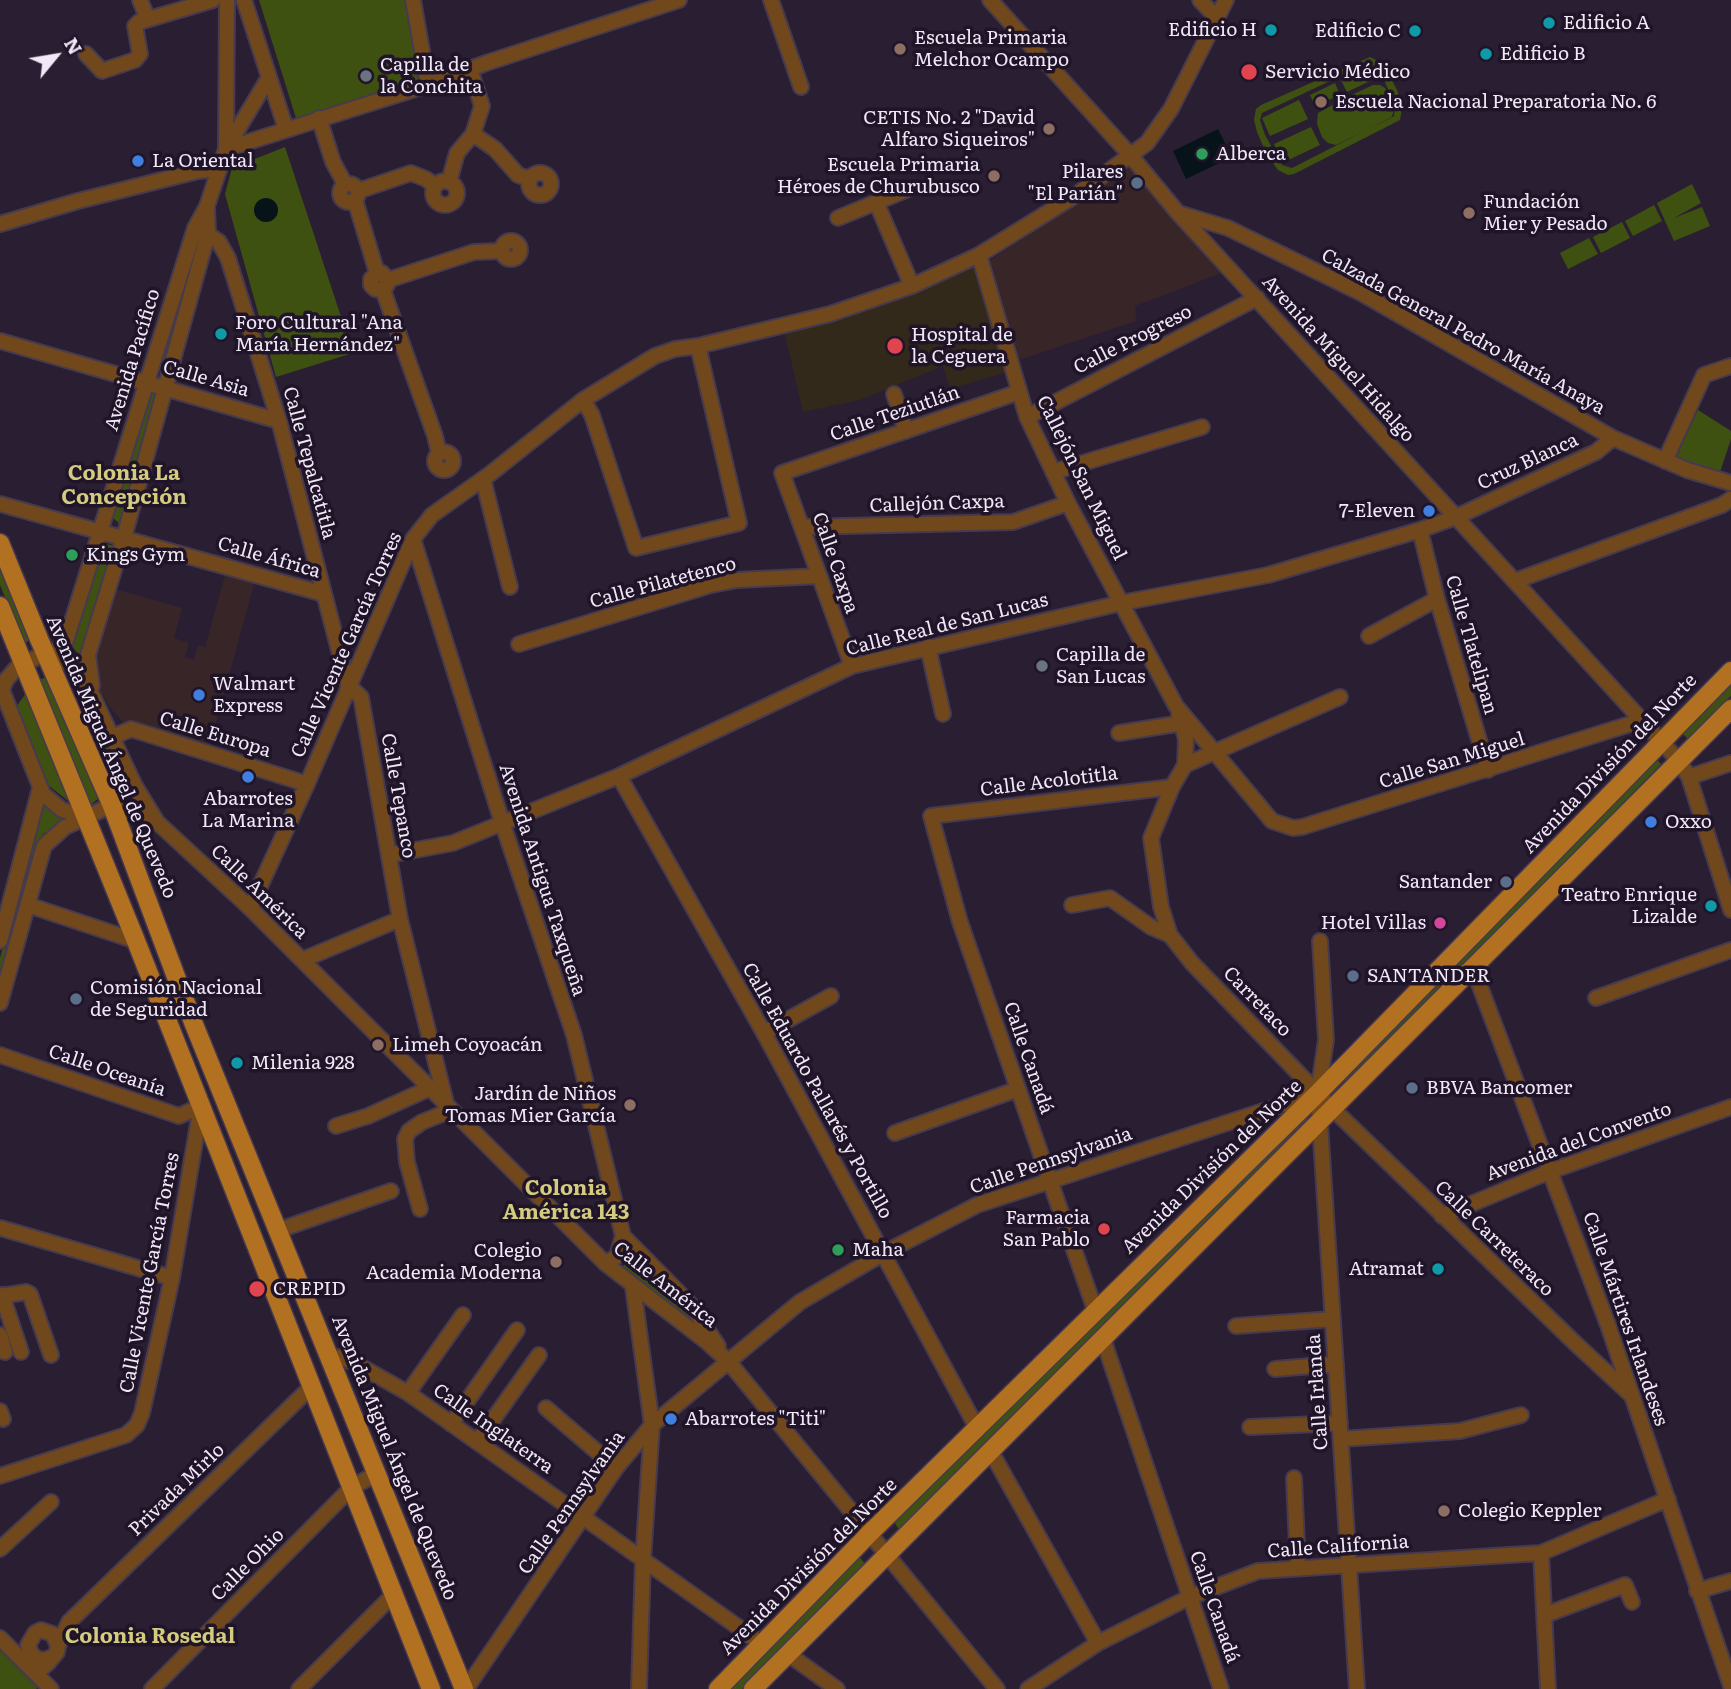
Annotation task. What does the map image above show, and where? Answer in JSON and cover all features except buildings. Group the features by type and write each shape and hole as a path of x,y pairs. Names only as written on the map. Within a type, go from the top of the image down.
{"main road":[{"name":"Avenida Miguel Ángel de Quevedo","path":"0,543 45,654 116,814 193,1022 465,1689"},
{"path":"0,607 136,941 431,1689"},
{"name":"Avenida División del Norte","path":"718,1689 870,1533 1318,1093 1731,671"},
{"path":"753,1689 1731,709"},
{"path":"88,824 116,814"}],"street":[{"path":"140,0 148,17"},
{"path":"86,54 102,71 135,60 140,54 135,26 148,17 213,0"},
{"path":"226,0 226,149 428,85 679,0"},
{"path":"244,0 286,129"},
{"path":"413,0 428,85"},
{"path":"771,0 801,87"},
{"name":"Avenida Miguel Hidalgo","path":"990,0 1131,156 1178,213 1679,761 1689,777 1731,909"},
{"path":"1200,0 1216,18"},
{"name":"Calle Vicente García Torres","path":"250,908 413,539 432,515 483,479 583,400 655,356 675,349 698,346 830,314 912,286 979,255 1076,195 1147,143 1171,109 1226,0"},
{"path":"353,192 411,173 442,184 457,153 473,134 482,106 470,69"},
{"name":"Avenida Pacífico","path":"93,694 88,655 166,387 217,169 268,79"},
{"path":"319,118 333,162 353,192 439,453"},
{"path":"473,134 495,149 518,176 530,179"},
{"path":"0,224 78,201 217,169"},
{"path":"838,218 906,190"},
{"path":"877,204 912,286"},
{"name":"Calzada General Pedro María Anaya","path":"1178,213 1228,228 1361,293 1613,438 1665,461 1731,483"},
{"name":"Avenida Pacífico","path":"24,662 59,649 65,644 145,382 201,231"},
{"name":"Calle Tepalcatitla","path":"201,231 219,242 228,258 279,421 348,685"},
{"path":"382,281 474,252 502,250"},
{"name":"Callejón San Miguel","path":"979,255 1027,417 1068,503 1176,706 1186,740 1185,765"},
{"name":"Calle Progreso","path":"1027,417 1256,298"},
{"name":"Calle Asia","path":"0,341 279,421"},
{"path":"583,400 592,415 636,548 739,523 698,346"},
{"path":"1665,461 1704,376 1731,366"},
{"name":"Calle Teziutlán","path":"782,473 1019,392"},
{"path":"894,394 906,431"},
{"path":"1053,472 1202,427"},
{"name":"Cruz Blanca","path":"1456,517 1596,452 1613,438"},
{"name":"Calle Caxpa","path":"782,473 852,666"},
{"path":"483,479 510,587"},
{"path":"1515,581 1722,505 1731,499"},
{"name":"Calle África","path":"0,503 324,594"},
{"name":"Callejón Caxpa","path":"803,527 1013,522 1068,503"},
{"name":"Calle Real de San Lucas","path":"389,855 453,843 619,776 852,666 1121,603 1268,575 1456,517"},
{"name":"Calle Tlatelipan","path":"1420,530 1437,599 1488,770"},
{"name":"Avenida Antigua Taxqueña","path":"413,539 502,822 574,1035 622,1236"},
{"name":"Calle Pilatetenco","path":"519,644 711,585 737,580 819,576"},
{"path":"1369,636 1437,599"},
{"path":"928,647 943,715"},
{"name":"Calle América","path":"45,654 54,656 74,668 84,679 127,769 157,822 250,908 606,1264 728,1361 997,1689"},
{"path":"24,662 14,670 1,690 46,799 57,808 88,824"},
{"name":"Calle Tepanco","path":"348,685 361,697 400,919 449,1107"},
{"path":"1170,935 1161,907 1151,838 1172,787 1185,765 1340,697"},
{"name":"Callejón San Miguel","path":"1176,706 1272,821"},
{"name":"Calle San Miguel","path":"1272,821 1293,828 1303,827 1643,720"},
{"path":"1119,733 1182,723"},
{"name":"Calle Europa","path":"113,737 131,729 307,783"},
{"path":"1689,777 1731,763"},
{"path":"116,814 127,769"},
{"name":"Calle Eduardo Pallarés y Portillo","path":"619,776 764,1033 977,1428"},
{"name":"Calle Acolotitla","path":"931,816 1172,787"},
{"path":"0,941 6,897 40,788"},
{"name":"Calle América","path":"116,814 136,813 157,822"},
{"name":"Calle Canadá","path":"931,816 960,922 1095,1310"},
{"path":"0,1003 44,846 59,831 88,824"},
{"path":"1072,905 1110,898 1151,927 1170,935"},
{"path":"29,905 136,941"},
{"path":"302,960 400,919"},
{"name":"Carretaco","path":"1170,935 1192,963 1318,1093"},
{"name":"Calle Irlanda","path":"1320,941 1326,1040 1318,1093 1327,1115 1333,1319 1357,1689"},
{"path":"1595,998 1731,950"},
{"name":"Calle Mártires Irlandeses","path":"1472,968 1608,1325 1731,1686"},
{"path":"764,1033 831,996"},
{"name":"Calle Oceanía","path":"0,1055 179,1116 201,1105"},
{"path":"337,1126 368,1116 429,1088"},
{"path":"895,1133 1018,1089"},
{"name":"Calle Pennsylvania","path":"465,1689 616,1468 652,1425 800,1302 884,1253 977,1205 1318,1093"},
{"name":"Calle Vicente García Torres","path":"0,1476 126,1435 137,1425 172,1278 201,1105"},
{"path":"420,1209 407,1162 405,1139 409,1131 449,1107"},
{"name":"Avenida del Convento","path":"1442,1216 1551,1171 1731,1107"},
{"name":"Calle Carreteraco","path":"1327,1115 1442,1216 1630,1394"},
{"path":"279,1230 391,1191"},
{"path":"0,1228 172,1278"},
{"path":"606,1264 617,1256 622,1236"},
{"path":"622,1236 691,1305 728,1361"},
{"path":"633,1287 652,1425 643,1560 639,1689"},
{"path":"20,1352 1,1295 26,1292 30,1294 51,1355"},
{"path":"408,1393 463,1315"},
{"path":"1236,1326 1333,1319"},
{"path":"451,1423 517,1330"},
{"path":"0,1335 5,1352"},
{"name":"Calle Canadá","path":"1103,1339 1221,1689"},
{"path":"477,1442 539,1355"},
{"name":"Calle Inglaterra","path":"332,1359 340,1357 353,1362 408,1393 762,1644"},
{"path":"1275,1369 1336,1364"},
{"name":"Privada Mirlo","path":"36,1673 55,1651 69,1622 312,1386"},
{"path":"546,1408 616,1468"},
{"path":"1341,1439 1460,1432 1521,1415"},
{"path":"1251,1427 1340,1423"},
{"path":"990,1450 1098,1643"},
{"name":"Calle Ohio","path":"152,1689 352,1487 376,1474"},
{"path":"1294,1478 1298,1568"},
{"name":"Calle California","path":"1028,1689 1098,1643 1190,1597 1258,1571 1541,1553 1668,1499"},
{"path":"1,1549 51,1502"},
{"path":"1541,1553 1548,1689"},
{"path":"1697,1591 1731,1581"},
{"path":"1545,1615 1625,1585 1632,1602"},
{"path":"299,1689 394,1594"},
{"name":"Privada Mirlo","path":"47,1631 69,1622"},
{"path":"15,1652 30,1637 41,1630 53,1634 55,1651 45,1660 37,1659 30,1653 30,1637"},
{"path":"0,1638 51,1689"},
{"path":"788,1654 837,1689"}],"shaded area":[{"name":"Alberca","path":"1218,129 1232,157 1186,179 1173,151"},
{"path":"1130,167 1224,272 1135,306 1136,321 1019,360 986,263"},
{"path":"266,198 277,205 278,210 271,221 266,222 255,215 254,210 261,199"},
{"name":"Hospital de la Ceguera","path":"977,258 1010,371 950,389 943,366 860,400 803,412 783,326"},
{"path":"227,568 256,577 209,748 127,726 101,693 93,655 115,589 182,608 174,638 189,643 185,657 194,660 198,645 205,647"}],"green space":[{"path":"259,0 405,0 420,80 296,118"},
{"path":"1370,57 1380,62 1387,71 1398,92 1402,109 1400,120 1288,175 1278,170 1267,155 1257,132 1254,120 1256,109","holes":["1366,64 1376,67 1394,103 1385,88 1373,85 1318,113 1317,124 1322,137 1328,143 1336,145 1366,130 1292,168 1282,165 1265,135 1260,120 1262,113"]},
{"path":"1367,68 1372,80 1347,92 1341,80"},
{"path":"1335,83 1340,95 1315,106 1310,95"},
{"path":"1299,100 1308,119 1270,136 1262,118"},
{"path":"1311,127 1320,145 1282,163 1274,144"},
{"path":"285,147 353,353 276,377 225,194 232,168"},
{"path":"1692,184 1701,203 1674,218 1702,207 1710,226 1674,241 1657,203"},
{"path":"1654,205 1662,221 1633,236 1625,221"},
{"path":"1622,222 1630,238 1601,253 1593,237"},
{"path":"1589,238 1598,254 1568,269 1560,253"},
{"path":"193,260 195,265 164,365 157,363"},
{"path":"150,389 159,391 120,524 113,518"},
{"path":"1698,410 1731,431 1731,439 1719,475 1674,462"},
{"path":"106,544 116,546 85,660 70,645"},
{"path":"0,561 33,637 24,644 0,585"},
{"path":"50,676 99,798 89,806 38,680"},
{"path":"1731,677 1731,696 1688,739 1678,729"},
{"path":"26,693 72,804 43,781 14,710"},
{"path":"79,712 95,717 118,769 112,791"},
{"path":"1653,756 1661,764 1348,1083 1341,1076"},
{"path":"43,802 68,819 43,834 0,980 0,958"},
{"path":"1304,1115 1309,1122 901,1533 893,1520"},
{"path":"631,1258 639,1258 685,1310 690,1320 625,1278 623,1266"},
{"path":"857,1554 866,1565 742,1689 725,1689"},
{"path":"0,1642 43,1682 36,1689 0,1689"}],"place":[{"name":"Edificio A","path":"1549,23"},
{"name":"Edificio H","path":"1271,30"},
{"name":"Edificio C","path":"1415,31"},
{"name":"Escuela Primaria Melchor Ocampo","path":"900,49"},
{"name":"Edificio B","path":"1486,54"},
{"name":"Servicio Médico","path":"1249,72"},
{"name":"Capilla de la Conchita","path":"366,76"},
{"name":"Escuela Nacional Preparatoria No. 6","path":"1321,102"},
{"name":"CETIS No. 2 \"David Alfaro Siqueiros\"","path":"1049,129"},
{"name":"Alberca","path":"1202,154"},
{"name":"La Oriental","path":"138,161"},
{"name":"Escuela Primaria Héroes de Churubusco","path":"994,176"},
{"name":"Pilares \"El Parián\"","path":"1137,183"},
{"name":"Fundación Mier y Pesado","path":"1469,213"},
{"name":"Foro Cultural \"Ana María Hernández\"","path":"221,334"},
{"name":"Hospital de la Ceguera","path":"895,346"},
{"name":"7-Eleven","path":"1429,511"},
{"name":"Kings Gym","path":"72,555"},
{"name":"Capilla de San Lucas","path":"1042,666"},
{"name":"Walmart Express","path":"199,695"},
{"name":"Abarrotes La Marina","path":"248,777"},
{"name":"Oxxo","path":"1651,822"},
{"name":"Santander","path":"1506,882"},
{"name":"Teatro Enrique Lizalde","path":"1711,906"},
{"name":"Hotel Villas","path":"1440,923"},
{"name":"SANTANDER","path":"1353,976"},
{"name":"Comisión Nacional de Seguridad","path":"76,999"},
{"name":"Limeh Coyoacán","path":"378,1045"},
{"name":"Milenia 928","path":"237,1063"},
{"name":"BBVA Bancomer","path":"1412,1088"},
{"name":"Jardín de Niños Tomas Mier García","path":"630,1105"},
{"name":"Farmacia San Pablo","path":"1104,1229"},
{"name":"Maha","path":"838,1250"},
{"name":"Colegio Academia Moderna","path":"556,1262"},
{"name":"Atramat","path":"1438,1269"},
{"name":"CREPID","path":"257,1289"},
{"name":"Abarrotes \"Titi\"","path":"671,1419"},
{"name":"Colegio Keppler","path":"1444,1511"}],"district":[{"name":"Colonia La Concepción","path":"124,486"},
{"name":"Colonia América 143","path":"566,1201"},
{"name":"Colonia Rosedal","path":"150,1637"}]}
